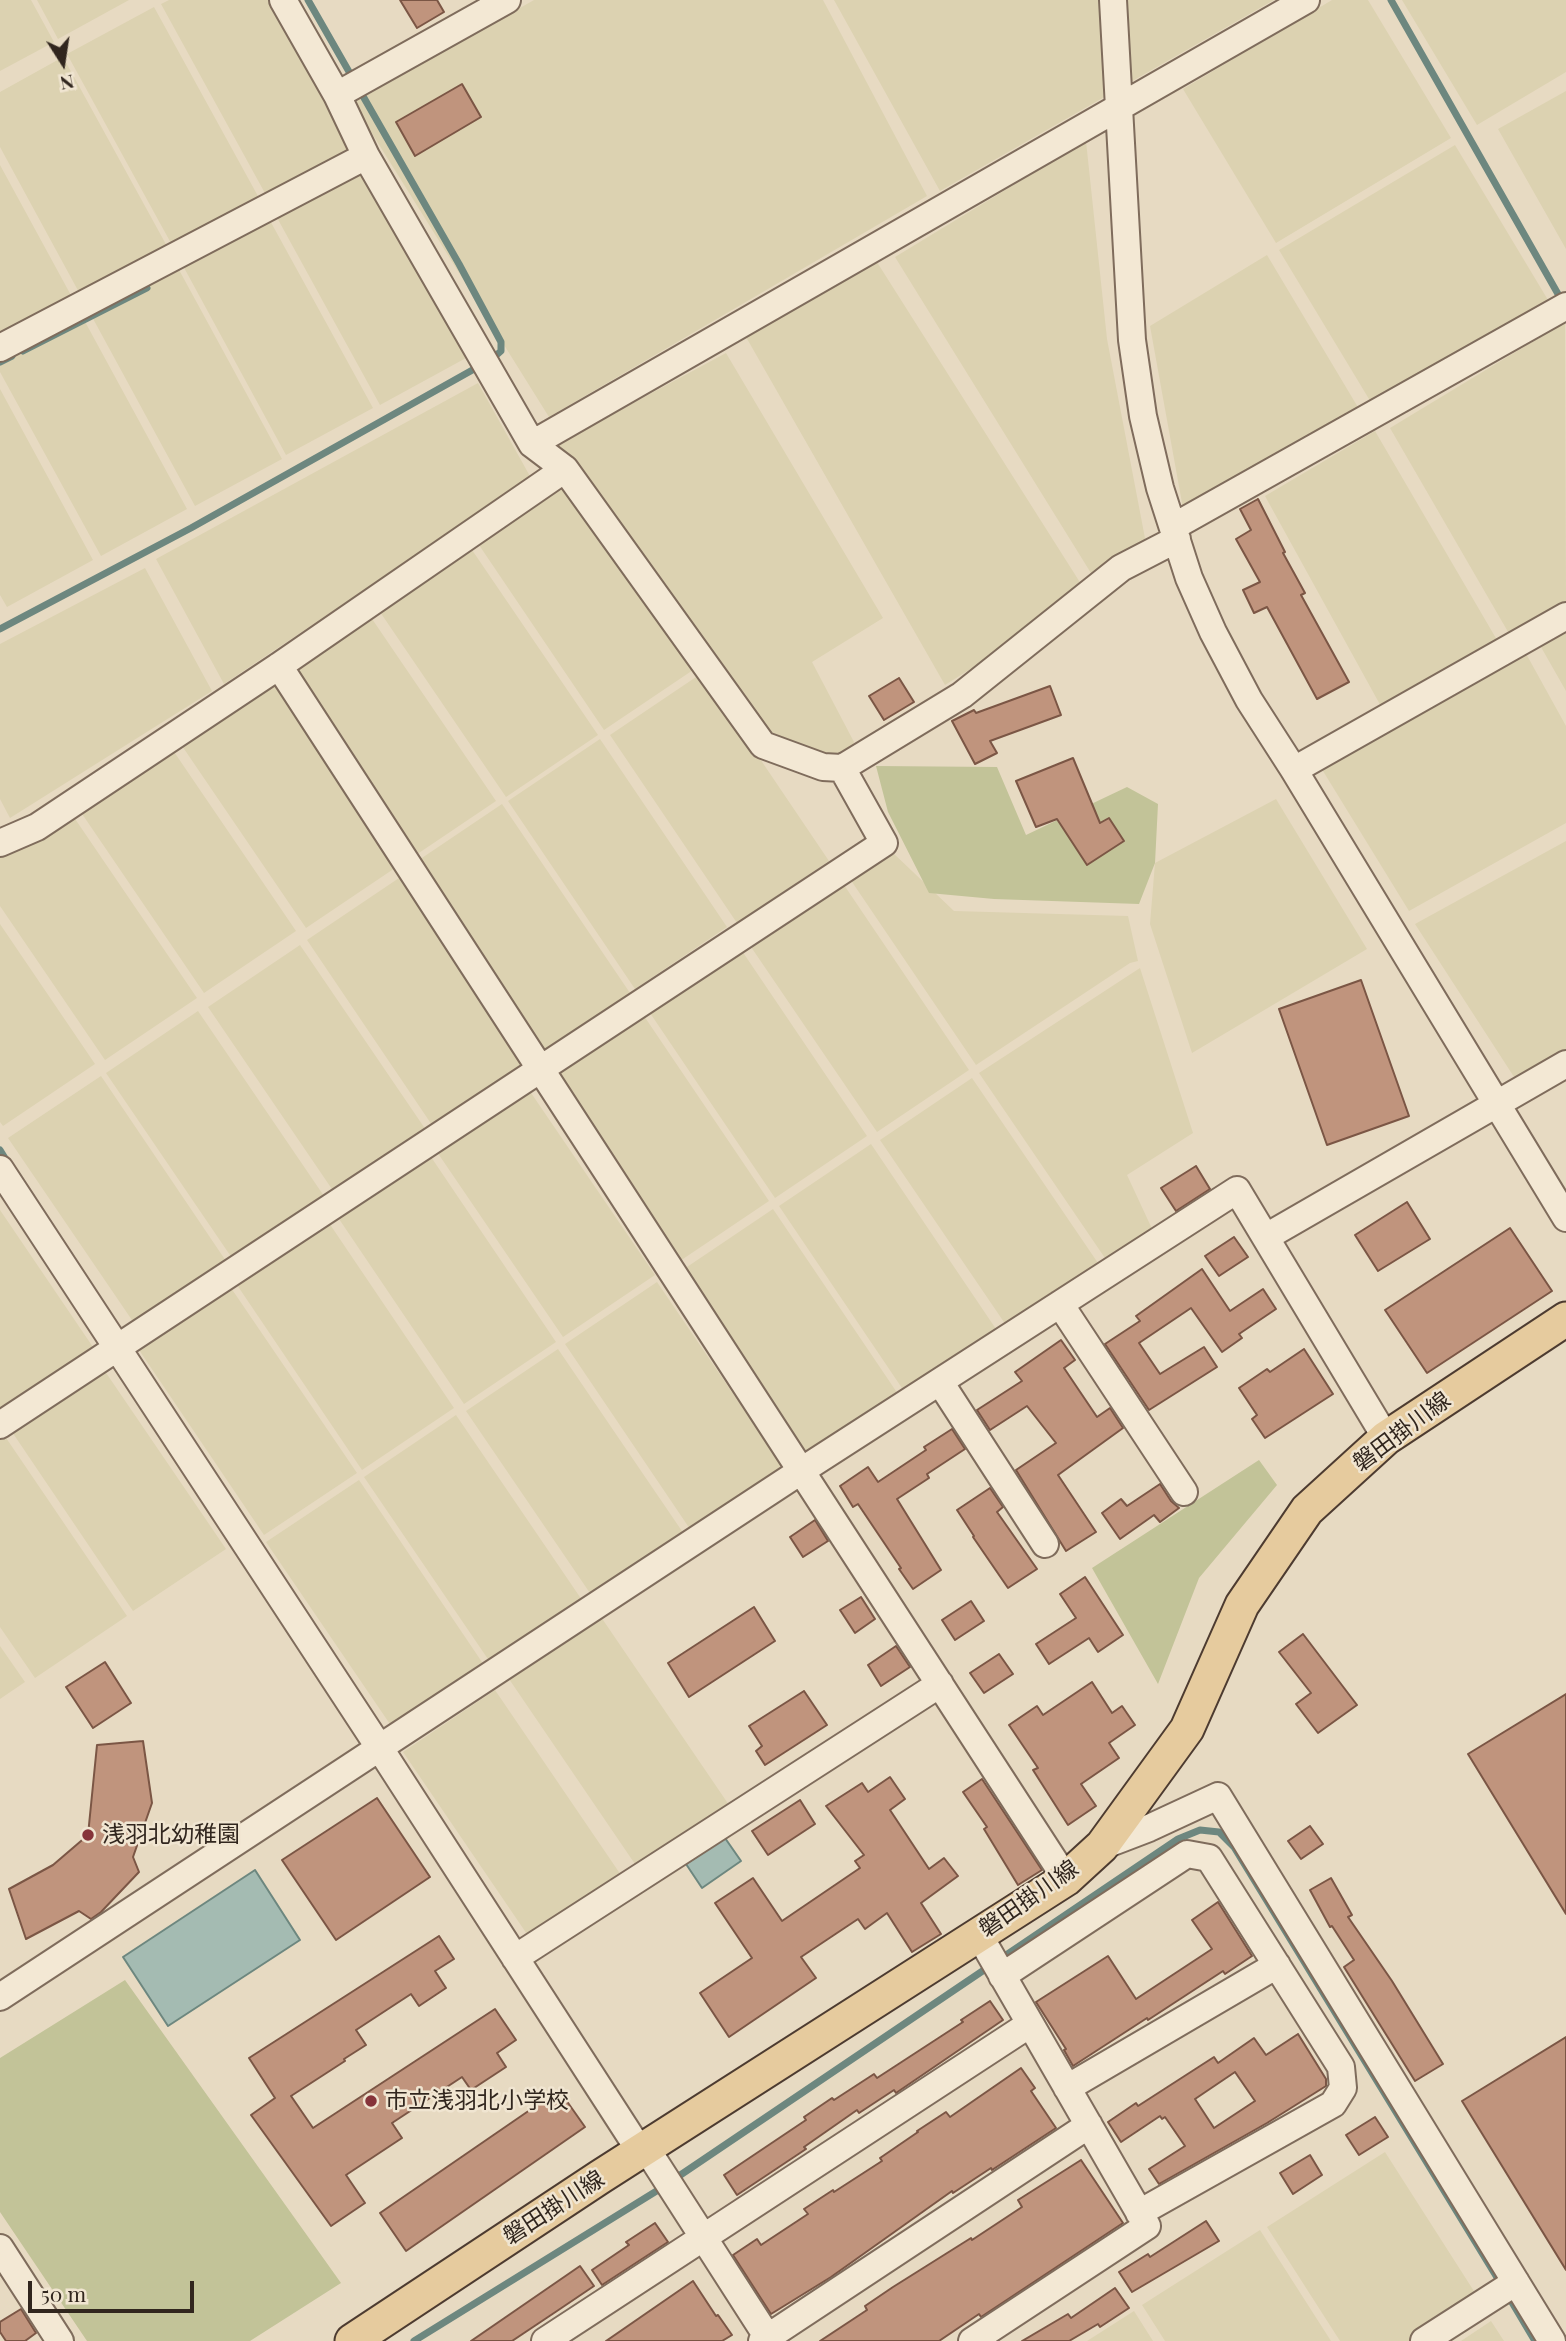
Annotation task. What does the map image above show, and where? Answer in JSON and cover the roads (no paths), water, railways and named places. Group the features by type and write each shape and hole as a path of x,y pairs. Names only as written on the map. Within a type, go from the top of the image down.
{"main road":[{"name":"磐田掛川線","path":"352,2341 1066,1878 1102,1846 1186,1730 1242,1605 1307,1510 1386,1438 1566,1319"}],"street":[{"path":"283,0 337,95 366,156 532,444 565,469 763,745 823,767 842,768 962,695 1121,568 1175,533 1566,306"},
{"path":"337,95 507,0"},
{"path":"1113,0 1132,340 1143,416 1160,488 1189,578 1213,632 1249,699 1566,1218"},
{"path":"532,444 1306,0"},
{"path":"0,348 366,156"},
{"path":"0,843 37,827 279,666 565,469"},
{"path":"1294,769 1566,616"},
{"path":"279,666 1066,1878"},
{"path":"0,1425 884,843 842,768"},
{"path":"1266,1237 1566,1064"},
{"path":"0,1169 515,1958 704,2238 766,2340 1089,2125"},
{"path":"0,1997 801,1471 1237,1190 1386,1438"},
{"path":"1060,1304 1184,1492"},
{"path":"940,1382 1045,1544"},
{"path":"515,1958 940,1684"},
{"path":"1102,1846 1218,1796 1552,2341"},
{"path":"1002,1976 1187,1854 1209,1858 1341,2067 1343,2088 1333,2104 1139,2213"},
{"path":"972,2341 1147,2226 979,1935"},
{"path":"1067,2088 1277,1965"},
{"path":"545,2341 1030,2024"},
{"path":"3,2259 60,2341"},
{"path":"1424,2341 1516,2282"}],"waterway":[{"path":"0,629 191,528 492,359 501,351 501,342 459,264 308,0"},
{"path":"1391,0 1562,301"},
{"path":"23,351 147,288"},
{"path":"0,362 12,356"},
{"path":"0,1150 8,1163"},
{"path":"673,2180 1178,1839 1200,1830 1219,1832 1234,1847 1501,2284"},
{"path":"414,2341 663,2187"},
{"path":"1507,2294 1535,2341"}],"place":[{"name":"浅羽北幼稚園","path":"88,1835"},
{"name":"市立浅羽北小学校","path":"371,2101"}]}
